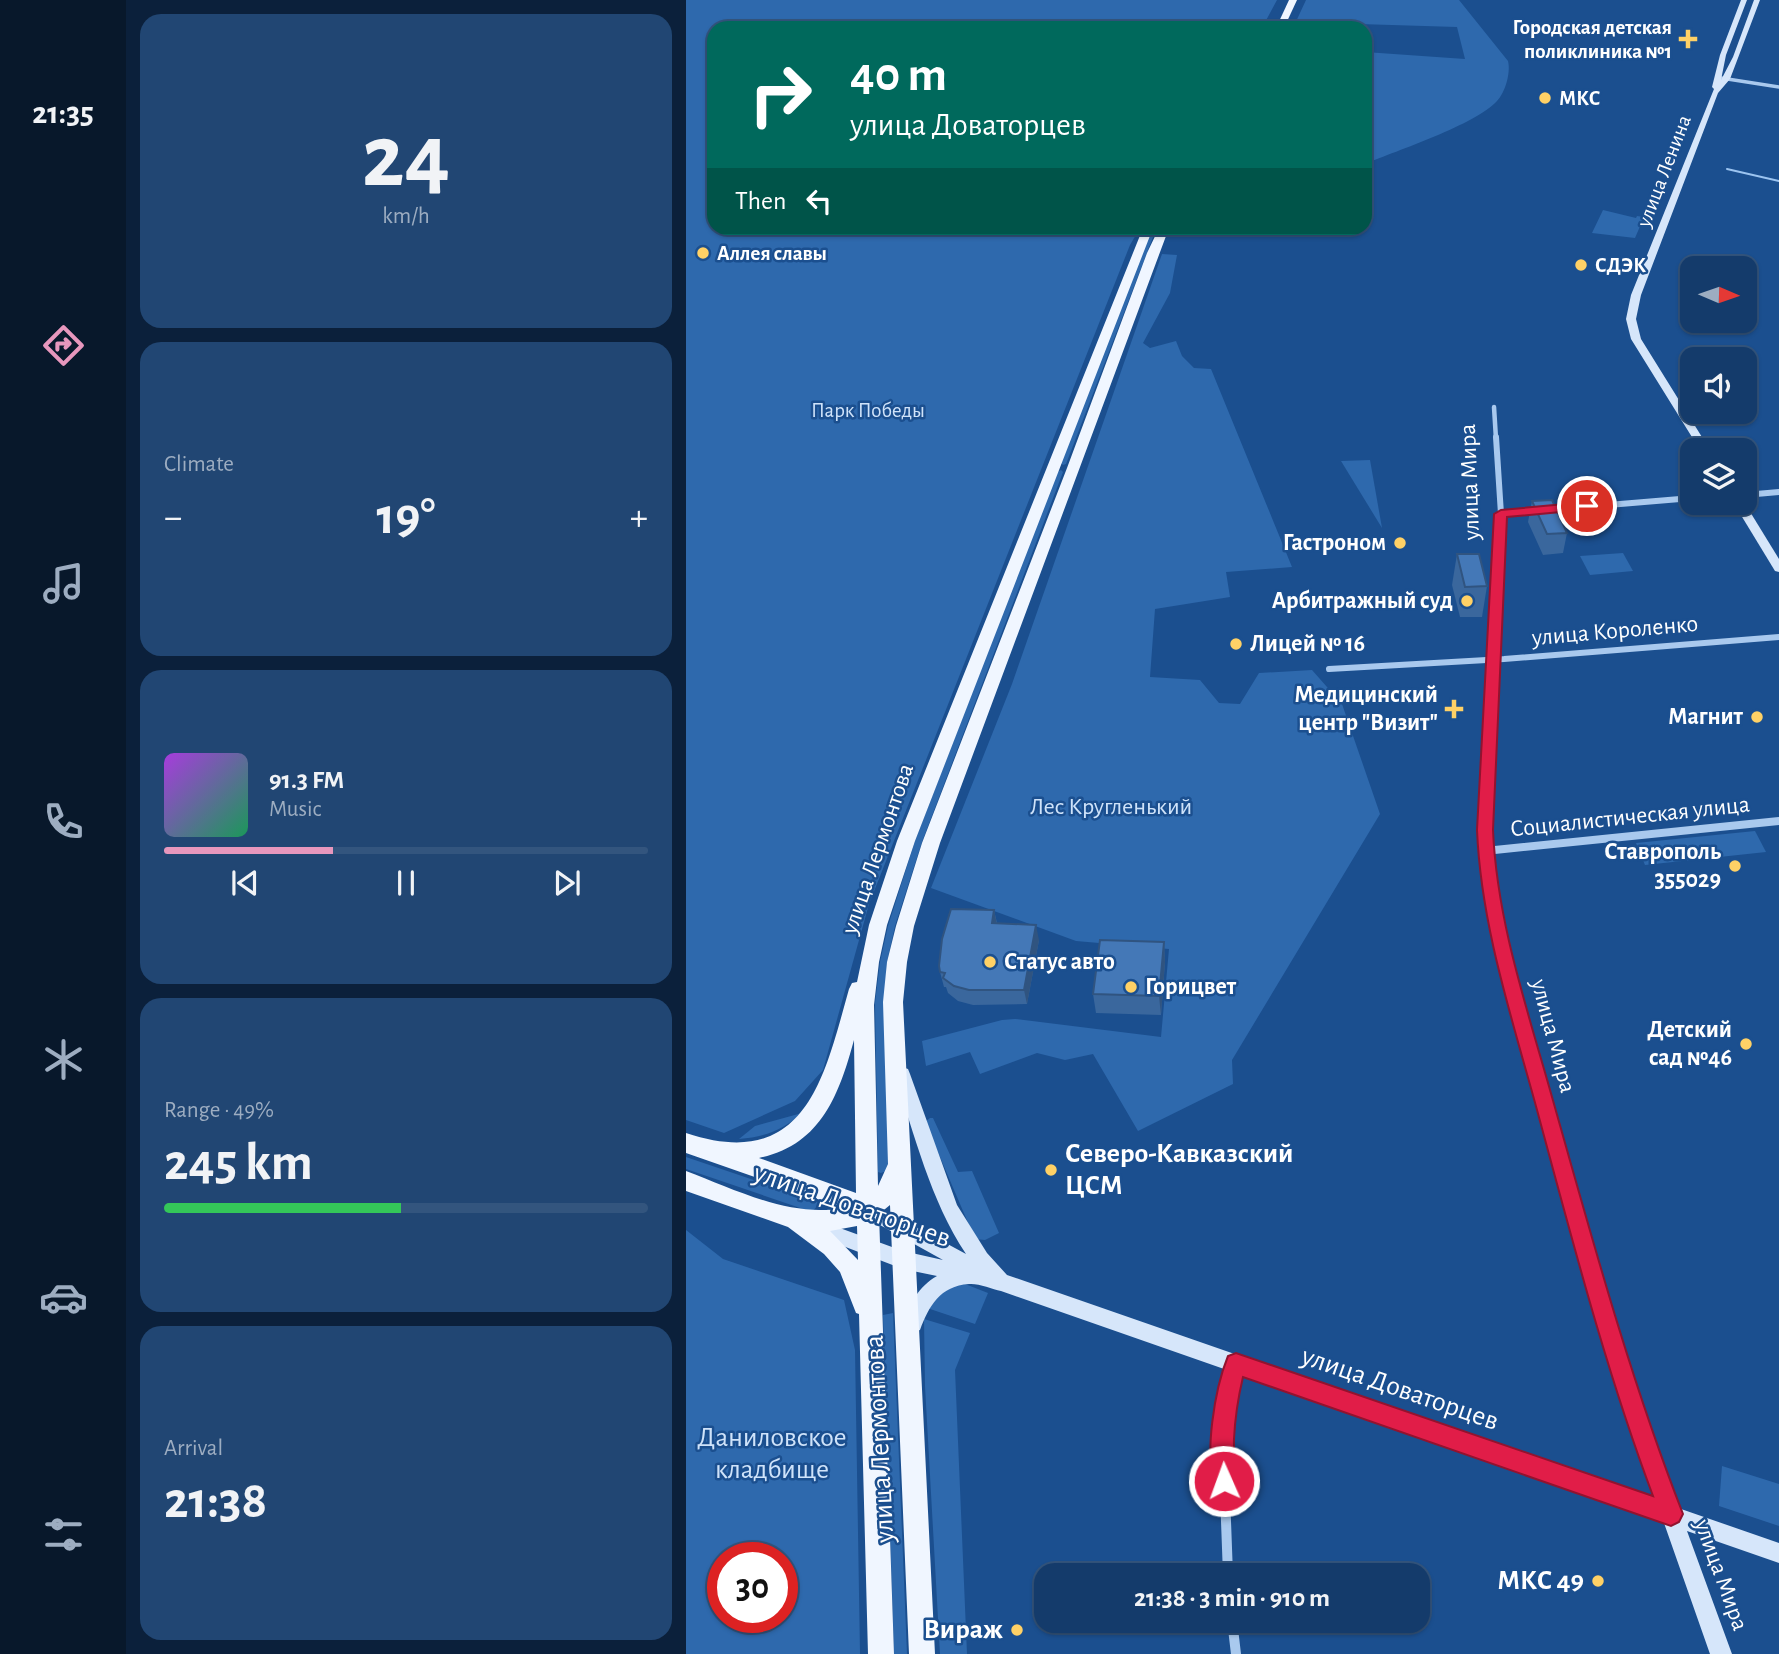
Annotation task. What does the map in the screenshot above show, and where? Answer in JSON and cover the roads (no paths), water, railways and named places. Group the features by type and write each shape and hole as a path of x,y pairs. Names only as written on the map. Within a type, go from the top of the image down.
{"main road":[{"path":"1283,21 1293,0"},
{"name":"улица Ленина","path":"1696,438 1642,351 1631,319 1636,295 1715,92 1717,77 1744,0"},
{"name":"улица Ленина","path":"1715,92 1726,79 1757,0"},
{"name":"улица Лермонтова","path":"881,1654 864,1005 869,962 878,925 906,841 1145,235"},
{"name":"улица Лермонтова","path":"922,1654 894,1053 893,1002 897,962 917,886 1161,235"},
{"path":"1053,468 1074,468"},
{"path":"1746,515 1779,568"},
{"path":"694,1146 727,1153 760,1151 786,1141 802,1130 825,1096 878,925"},
{"name":"улица Лермонтова","path":"894,1053 926,1152 964,1238 983,1265 1001,1282"},
{"name":"улица Доваторцев","path":"694,1146 825,1190 868,1209 1001,1282"},
{"path":"794,1219 834,1221 868,1209 885,1196 894,1179 898,1160"},
{"name":"улица Доваторцев","path":"686,1181 904,1260 1001,1282 1779,1553"},
{"path":"794,1219 840,1251 853,1269 862,1295 872,1346"},
{"path":"907,1348 916,1310 924,1297 935,1285 949,1279 969,1276"},
{"name":"улица Мира","path":"1671,1514 1721,1654"}],"street":[{"path":"1717,77 1779,87"},
{"name":"улица Мира","path":"1494,407 1501,514 1485,850 1503,953 1559,1155 1640,1432 1671,1514"},
{"path":"1757,494 1779,492"},
{"path":"1501,514 1680,499"},
{"name":"улица Короленко","path":"1329,669 1779,637"},
{"name":"Социалистическая улица","path":"1485,850 1779,821"},
{"path":"1228,1563 1223,1440 1226,1402 1236,1364"},
{"path":"1234,1633 1236,1654"}],"waterway":[{"path":"1727,169 1779,181"}],"place":[{"name":"Городская детская поликлиника №1","path":"1688,39"},
{"name":"МКС","path":"1545,98"},
{"name":"Аллея славы","path":"703,253"},
{"name":"СДЭК","path":"1581,265"},
{"name":"Гастроном","path":"1400,543"},
{"name":"Арбитражный суд","path":"1467,601"},
{"name":"Лицей № 16","path":"1236,644"},
{"name":"Медицинский центр \"Визит\"","path":"1454,709"},
{"name":"Магнит","path":"1757,717"},
{"name":"Ставрополь 355029","path":"1735,866"},
{"name":"Статус авто","path":"990,962"},
{"name":"Горицвет","path":"1131,987"},
{"name":"Детский сад №46","path":"1746,1044"},
{"name":"Северо-Кавказский ЦСМ","path":"1051,1170"},
{"name":"МКС 49","path":"1598,1581"},
{"name":"Вираж","path":"1017,1630"}],"park label":[{"name":"Парк Победы","path":"868,410"},
{"name":"Лес Кругленький","path":"1111,807"},
{"name":"Даниловское кладбище","path":"772,1454"}]}
